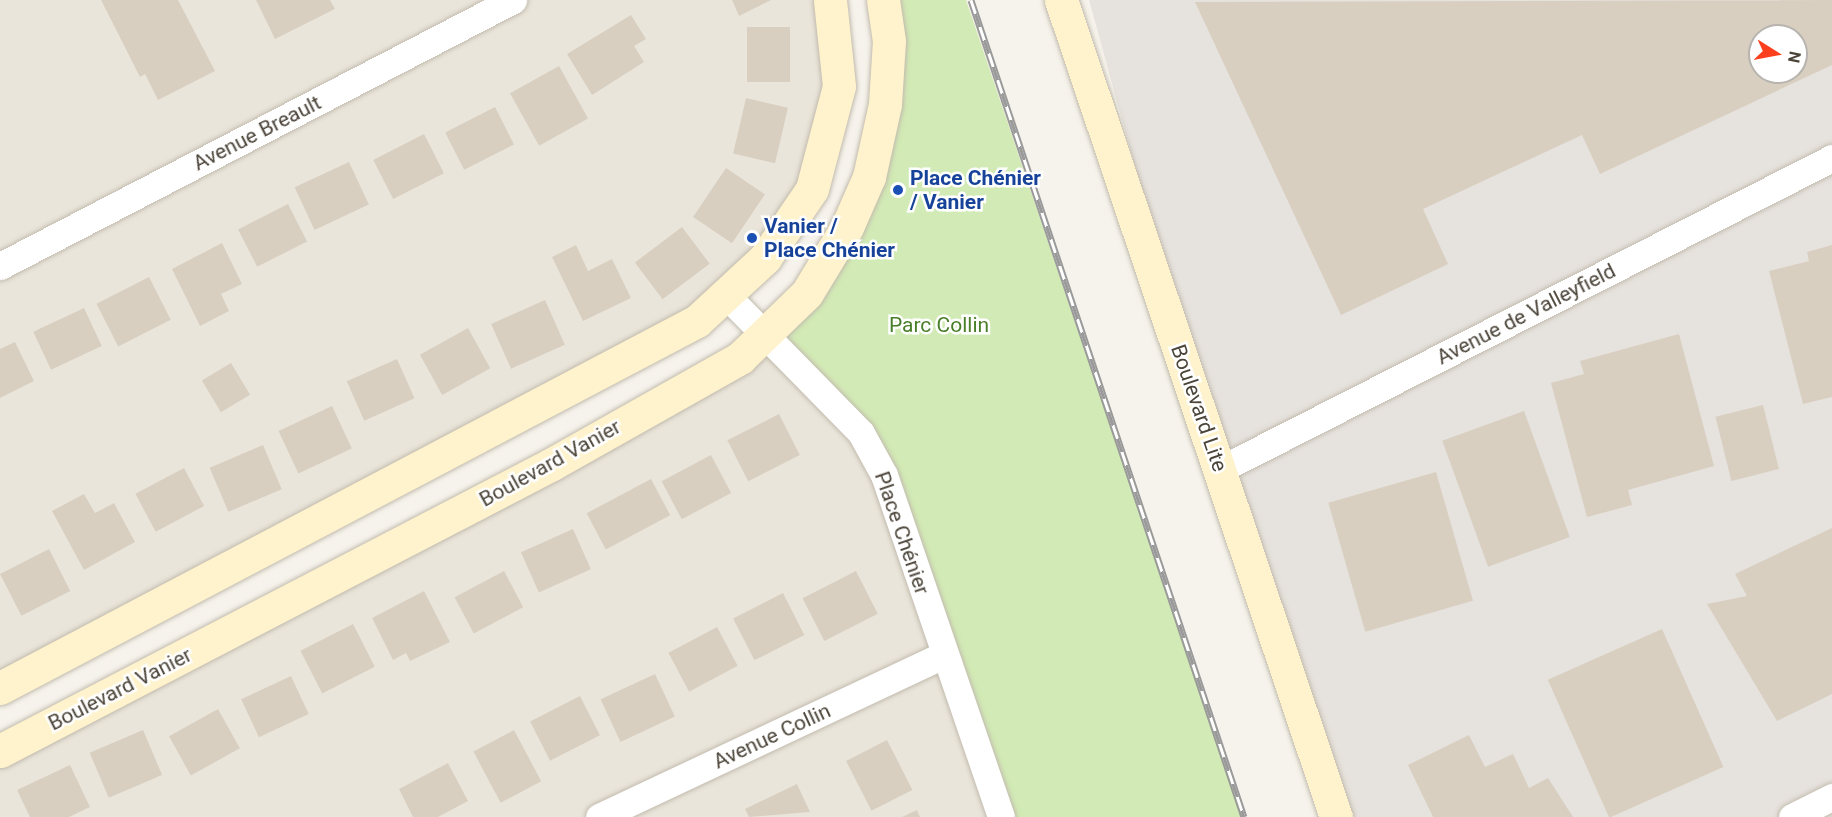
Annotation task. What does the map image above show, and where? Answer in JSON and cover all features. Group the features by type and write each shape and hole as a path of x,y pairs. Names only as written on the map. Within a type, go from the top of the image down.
{"street":[{"name":"Avenue Breault","path":"0,266 513,0"},
{"path":"0,688 697,321 765,258 812,189 839,86 830,0"},
{"name":"Boulevard Vanier","path":"0,751 552,464 740,358 807,293 847,227 869,177 885,104 889,41 883,0"},
{"name":"Boulevard Lite","path":"1061,0 1336,817"},
{"name":"Avenue de Valleyfield","path":"1219,470 1832,158"},
{"name":"Place Chénier","path":"726,295 861,434 873,454 1001,817"},
{"name":"Avenue Collin","path":"599,817 944,656"},
{"path":"1792,817 1832,797"}],"shaded area":[{"path":"0,0 830,0 839,86 812,189 726,295 0,688"},
{"path":"1089,0 1832,0 1832,817 1336,817 1219,470"},
{"path":"768,342 861,433 1001,817 0,817 0,751"}],"green space":[{"name":"Parc Collin","path":"884,0 966,0 1243,817 1003,817 878,444 768,342 807,293 893,83"}],"building":[{"path":"101,0 178,0 215,71 158,100 145,74 140,77"},
{"path":"256,0 330,0 335,9 275,39"},
{"path":"732,0 771,0 739,16"},
{"path":"1832,0 1832,65 1808,76 1808,24 1748,24 1748,84 1792,84 1600,174 1582,135 1423,209 1448,264 1341,315 1195,2"},
{"path":"631,15 646,39 634,46 644,62 592,95 567,54"},
{"path":"747,27 790,27 790,82 747,82"},
{"path":"559,66 588,118 539,146 510,93"},
{"path":"746,98 788,108 775,163 733,154"},
{"path":"495,107 514,144 464,170 445,132"},
{"path":"424,134 444,173 393,199 373,160"},
{"path":"349,162 369,205 314,230 295,187"},
{"path":"726,168 765,194 732,243 693,217"},
{"path":"288,204 307,241 257,267 238,229"},
{"path":"682,227 710,264 663,299 635,263"},
{"path":"222,243 242,284 221,294 229,311 200,326 172,269"},
{"path":"576,245 588,271 612,259 631,298 583,321 552,257"},
{"path":"1832,245 1832,397 1803,404 1769,271 1809,261 1807,252"},
{"path":"149,277 171,320 118,347 96,304"},
{"path":"545,300 565,345 511,369 491,324"},
{"path":"84,308 102,346 51,370 33,332"},
{"path":"468,328 490,368 442,395 420,355"},
{"path":"1679,334 1714,466 1628,490 1632,505 1587,517 1551,383 1584,374 1580,361"},
{"path":"15,342 34,381 0,398 0,349"},
{"path":"397,359 414,398 364,421 347,381"},
{"path":"231,363 250,395 221,412 202,381"},
{"path":"1763,405 1779,469 1731,481 1715,417"},
{"path":"332,406 352,449 298,474 279,431"},
{"path":"1524,411 1570,537 1488,567 1442,441"},
{"path":"779,414 800,455 748,481 727,440"},
{"path":"263,445 282,489 228,512 210,468"},
{"path":"711,455 731,493 682,519 662,481"},
{"path":"184,468 204,506 156,532 135,494"},
{"path":"1436,472 1473,601 1365,632 1328,503"},
{"path":"651,479 670,515 606,549 587,513"},
{"path":"84,494 95,513 114,503 135,542 84,570 52,511"},
{"path":"1832,528 1832,694 1777,721 1707,604 1747,596 1735,574"},
{"path":"573,529 591,569 539,592 521,552"},
{"path":"49,549 70,591 21,616 0,574"},
{"path":"504,571 523,607 474,633 455,597"},
{"path":"856,571 878,614 824,641 803,598"},
{"path":"424,591 450,642 410,661 406,653 393,660 372,618"},
{"path":"783,593 804,635 754,660 733,618"},
{"path":"353,624 375,667 322,694 300,651"},
{"path":"717,627 738,666 689,692 668,653"},
{"path":"1662,629 1723,767 1609,817 1548,680"},
{"path":"655,674 675,717 620,742 601,699"},
{"path":"291,676 309,714 259,737 241,699"},
{"path":"580,696 600,735 550,761 530,721"},
{"path":"218,709 240,748 191,776 169,736"},
{"path":"143,730 162,775 109,798 90,753"},
{"path":"514,730 541,781 501,803 473,752"},
{"path":"1469,735 1485,767 1513,754 1529,788 1548,778 1573,817 1433,817 1408,765"},
{"path":"887,740 912,790 871,811 846,761"},
{"path":"448,763 468,801 438,817 413,817 399,789"},
{"path":"70,765 90,807 69,817 30,817 17,790"},
{"path":"797,784 810,812 749,817 745,809"},
{"path":"917,810 920,817 902,817"}],"railway":[{"path":"971,0 1244,817"}],"place":[{"name":"Place Chénier / Vanier","path":"898,190"},
{"name":"Vanier / Place Chénier","path":"752,238"}]}
